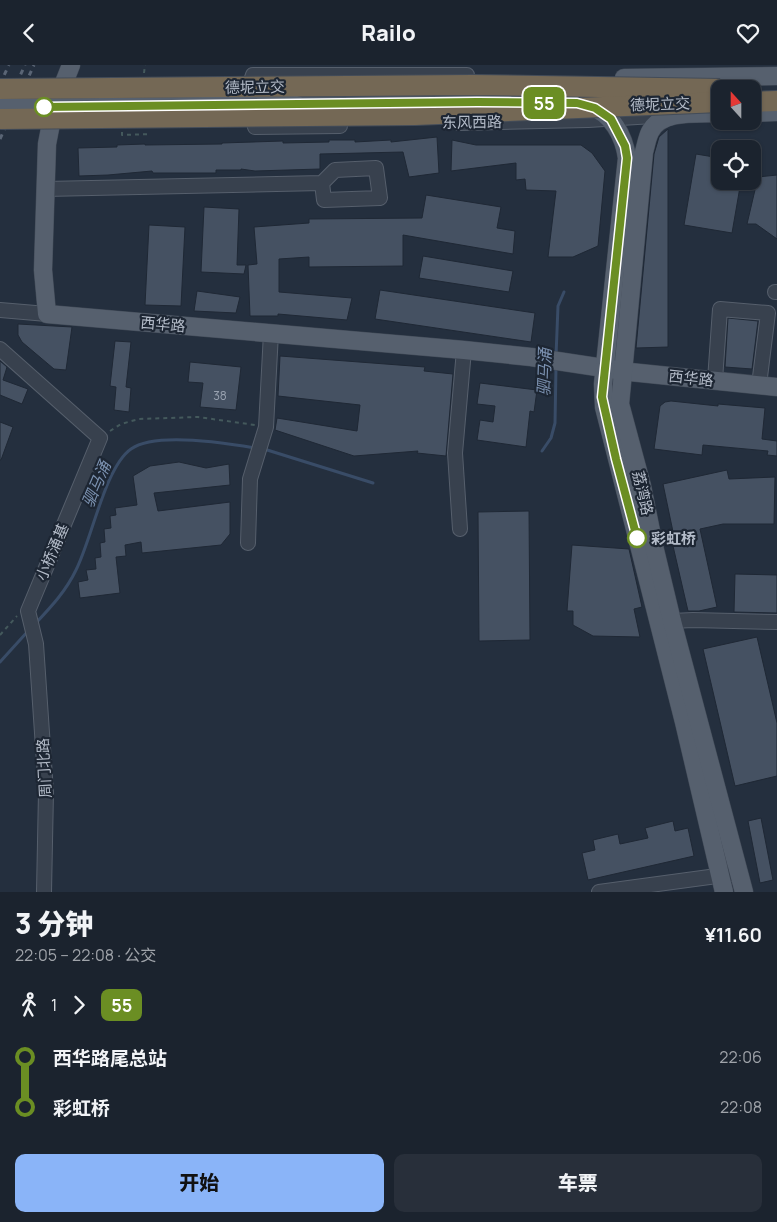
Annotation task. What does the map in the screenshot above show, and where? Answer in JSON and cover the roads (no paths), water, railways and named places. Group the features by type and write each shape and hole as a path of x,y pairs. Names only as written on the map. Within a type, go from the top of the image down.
{"highway":[{"name":"德坭立交","path":"0,89 472,85 711,89"},
{"path":"761,89 777,89"},
{"path":"761,101 777,101"},
{"name":"德坭立交","path":"0,111 38,109 415,115 711,102"}],"main road":[{"path":"47,314 43,270 49,128 59,92 70,65"},
{"path":"477,99 552,91 631,72 695,77 777,76"},
{"path":"0,93 38,109"},
{"path":"477,99 577,103 688,114"},
{"name":"德坭立交","path":"38,109 477,99"},
{"path":"577,103 595,108 611,119"},
{"path":"761,113 777,112"},
{"name":"东风西路","path":"688,114 711,113"},
{"name":"荔湾路","path":"688,114 666,117 656,123 650,131 647,140 624,371 612,405 722,884"},
{"name":"荔湾路","path":"611,119 625,146 627,158 602,397 612,405 642,486 672,621 744,892"},
{"name":"西华路","path":"47,314 464,350 530,357 624,371 777,387"}],"street":[{"name":"东风西路","path":"631,72 446,75 253,75 249,86 249,93 254,127 611,119 688,114"},
{"path":"45,189 322,183"},
{"path":"715,380 720,309 768,313 759,385"},
{"path":"0,310 47,314"},
{"path":"248,543 250,479 264,432 271,333"},
{"name":"小桥涌基","path":"0,349 100,438 28,611"},
{"path":"460,529 455,453 464,350"},
{"name":"周门北路","path":"28,611 36,644 46,792 44,892"},
{"path":"672,621 777,622"},
{"path":"599,892 722,884 739,873"}],"waterway":[{"name":"驷马涌","path":"556,356 558,306 564,292"},
{"name":"驷马涌","path":"542,451 551,438 555,423 556,367"},
{"name":"驷马涌","path":"35,624 58,599 72,578 82,557 106,487 122,458 131,449 142,444 173,440 191,440 255,448"},
{"name":"驷马涌","path":"264,449 373,483"},
{"name":"驷马涌","path":"0,662 29,630"}],"railway":[{"path":"0,84 9,65"},
{"path":"0,120 25,65"},
{"path":"0,139 34,65"}],"place":[{"name":"彩虹桥","path":"637,538"}]}
